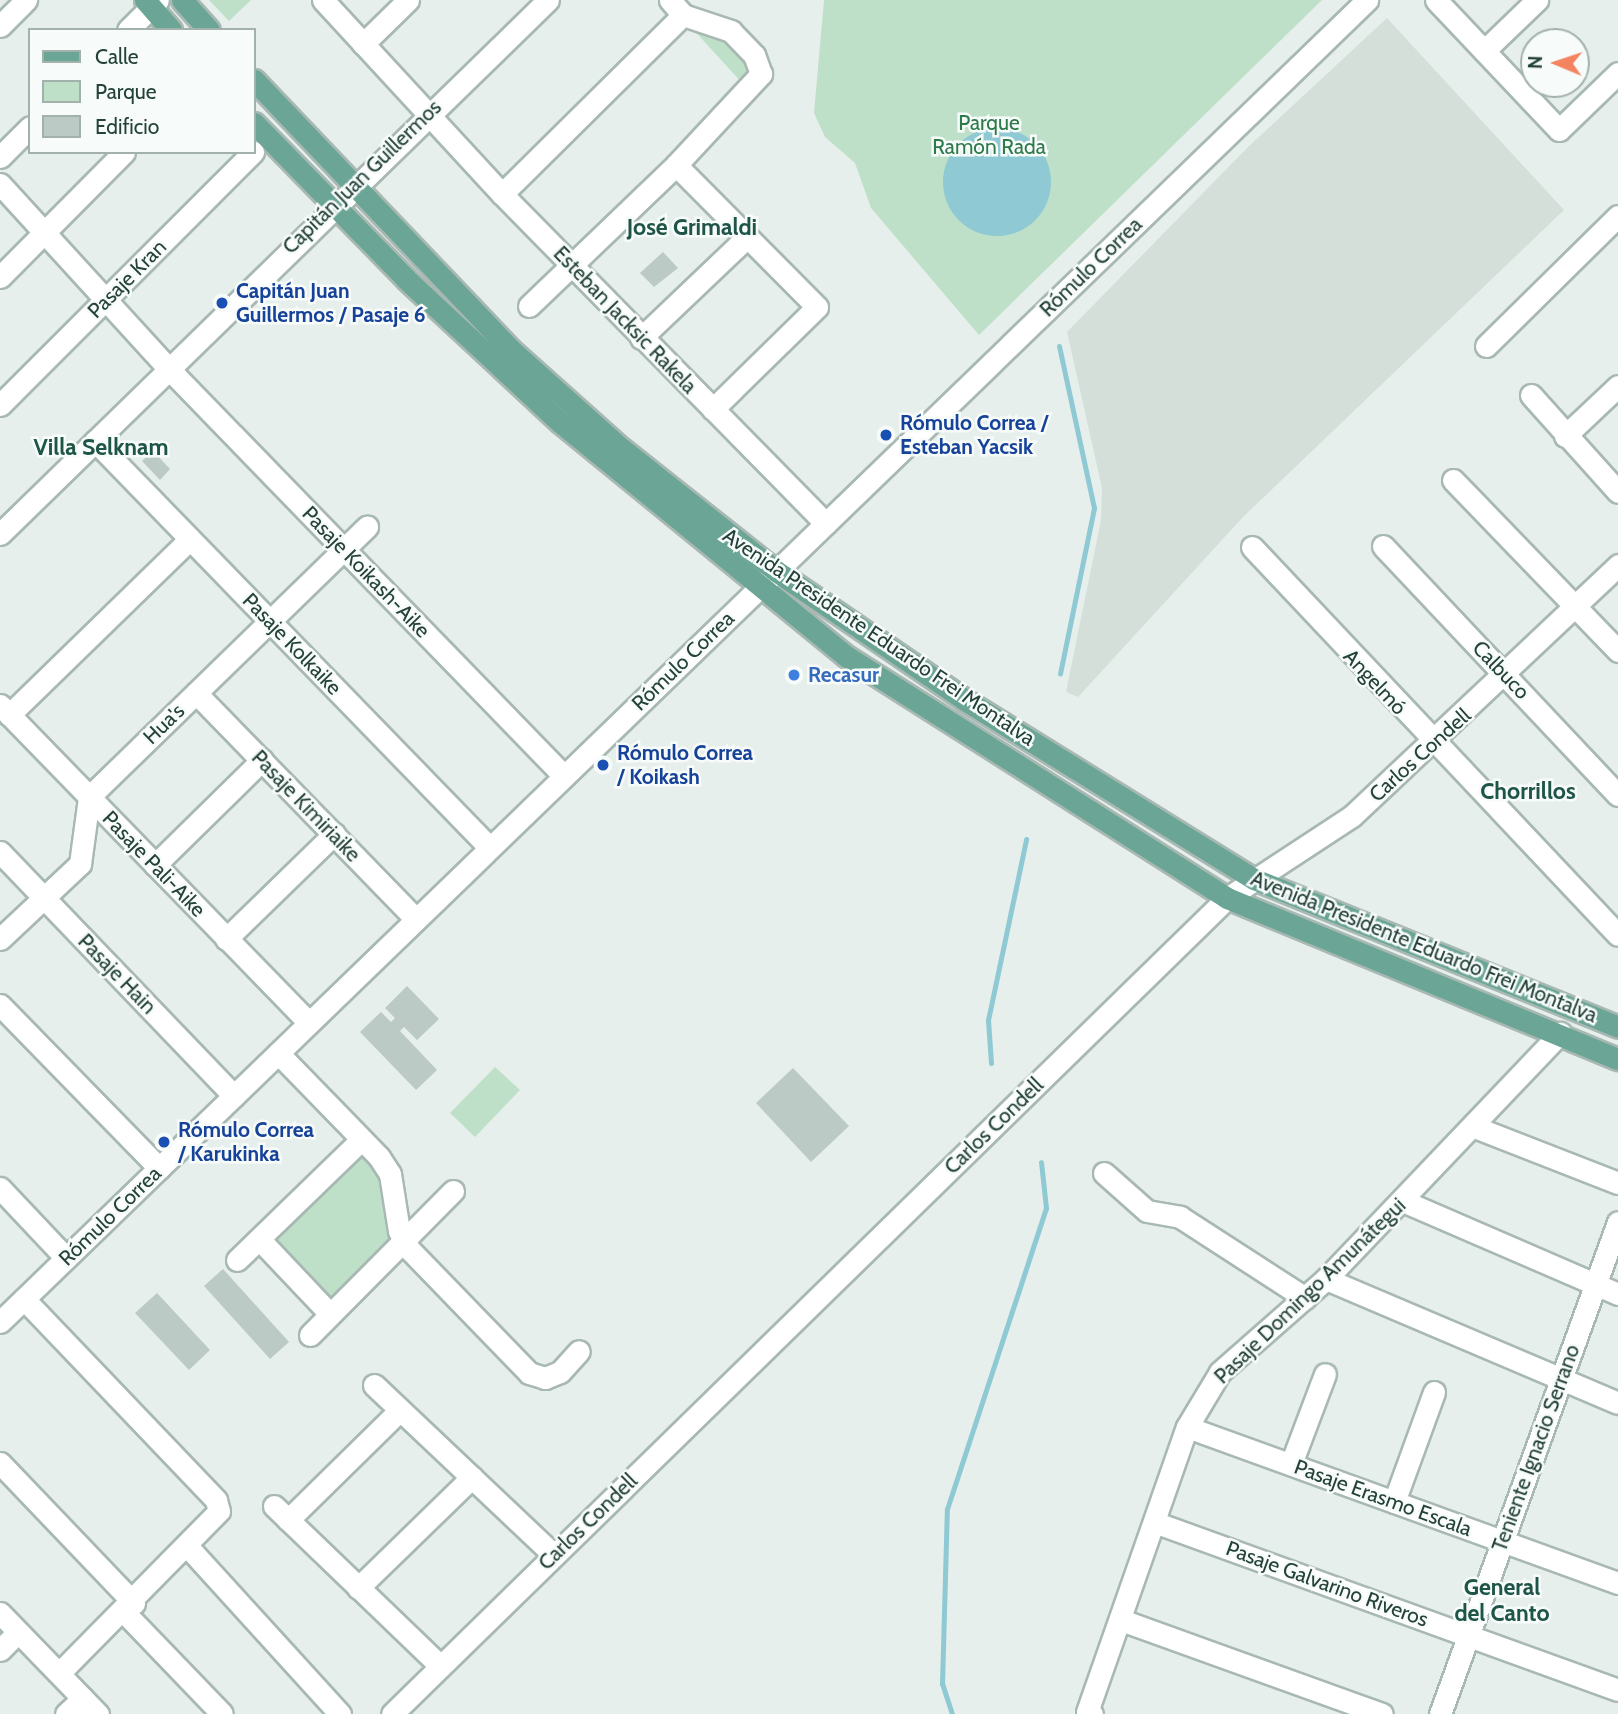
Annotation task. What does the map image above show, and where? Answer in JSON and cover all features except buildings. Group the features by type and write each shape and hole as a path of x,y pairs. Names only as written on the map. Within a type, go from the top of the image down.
{"main road":[{"path":"182,0 207,28"},
{"path":"151,2 170,28"},
{"name":"Avenida Presidente Eduardo Frei Montalva","path":"256,82 350,187 556,391 776,571 965,700 1254,879 1618,1027"},
{"name":"Avenida Presidente Eduardo Frei Montalva","path":"257,141 332,206 559,422 758,589 960,730 1227,898 1618,1059"}],"street":[{"path":"0,26 26,0"},
{"name":"Esteban Jacksic Rakela","path":"323,0 502,194 826,524"},
{"path":"363,44 408,0"},
{"name":"Capitán Juan Guillermos","path":"1,531 350,187 548,0"},
{"name":"Rómulo Correa","path":"0,1322 1367,0"},
{"path":"1436,0 1559,130 1618,73"},
{"path":"1484,51 1537,0"},
{"path":"130,28 151,2"},
{"path":"502,194 677,7 731,31 754,55 761,74 754,88 528,306"},
{"path":"0,157 28,129"},
{"path":"0,277 122,154"},
{"name":"Pasaje Kran","path":"0,405 106,300 245,154"},
{"path":"677,165 817,307 713,409"},
{"name":"Pasaje Koikash-Aike","path":"0,184 168,368 564,776"},
{"path":"1486,345 1618,216"},
{"path":"641,338 747,237"},
{"path":"1564,436 1618,386"},
{"path":"1531,395 1564,436 1618,492"},
{"name":"Pasaje Kolkaike","path":"95,440 490,848"},
{"path":"1453,480 1618,651"},
{"name":"Hua's","path":"89,797 366,527"},
{"path":"5,710 190,539"},
{"name":"Calbuco","path":"1383,546 1618,795"},
{"name":"Angelmó","path":"1252,547 1433,745 1618,934"},
{"name":"Carlos Condell","path":"392,1714 1227,898 1352,816 1433,745 1618,565"},
{"name":"Pasaje Kimiriaike","path":"196,692 416,919"},
{"name":"Pasaje Pali-Aike","path":"5,710 309,1023"},
{"path":"155,864 262,760"},
{"path":"0,939 44,898 85,854 89,797"},
{"path":"226,939 334,834"},
{"name":"Pasaje Hain","path":"0,852 234,1096"},
{"path":"0,1005 159,1168"},
{"name":"Pasaje Domingo Amunátegui","path":"1089,1713 1187,1427 1220,1372 1326,1279 1477,1128 1560,1033"},
{"path":"278,1053 390,1174 403,1240 529,1373 545,1378 560,1372 579,1351"},
{"path":"1477,1128 1618,1183"},
{"path":"237,1260 261,1241 361,1140"},
{"path":"1104,1174 1147,1211 1180,1217 1306,1298"},
{"path":"0,1188 66,1258"},
{"path":"310,1335 453,1191"},
{"path":"1403,1201 1618,1294"},
{"name":"Teniente Ignacio Serrano","path":"1440,1714 1618,1222"},
{"path":"261,1241 330,1314"},
{"path":"1326,1279 1618,1403"},
{"path":"24,1298 216,1500 219,1511 129,1607 58,1673"},
{"path":"1291,1464 1325,1374"},
{"path":"374,1385 554,1555"},
{"path":"1394,1502 1434,1392"},
{"path":"400,1410 281,1513 440,1666"},
{"name":"Pasaje Erasmo Escala","path":"1187,1427 1618,1583"},
{"path":"0,1463 222,1714"},
{"path":"358,1588 472,1477"},
{"name":"Pasaje Galvarino Riveros","path":"1154,1522 1618,1690"},
{"path":"188,1547 340,1714"},
{"path":"0,1613 98,1714"},
{"path":"1121,1620 1382,1714"},
{"path":"0,1650 18,1632"},
{"path":"66,1714 83,1698"}],"shaded area":[{"path":"1387,18 1564,210 1243,517 1078,697 1066,692 1101,520 1102,488 1067,332 1246,149"}],"green space":[{"path":"209,0 251,0 229,21"},
{"name":"Parque Ramón Rada","path":"824,0 1322,0 979,335 871,208 855,163 825,137 814,113"},
{"path":"691,27 724,37 752,68 743,84"},
{"path":"495,1067 520,1090 475,1137 450,1113"},
{"path":"361,1151 380,1173 392,1239 329,1300 273,1238"}],"water":[{"path":"997,128 1018,132 1035,144 1047,161 1051,182 1047,203 1035,220 1018,232 997,236 976,232 959,220 947,203 943,182 947,161 959,144 976,132"}],"waterway":[{"path":"1059,346 1094,508 1060,674"},
{"path":"991,1063 988,1020 1026,839"},
{"path":"952,1714 942,1684 947,1509 1046,1208 1041,1162"}],"place":[{"name":"Capitán Juan Guillermos / Pasaje 6","path":"222,303"},
{"name":"Rómulo Correa / Esteban Yacsik","path":"886,435"},
{"name":"Recasur","path":"794,675"},
{"name":"Rómulo Correa / Koikash","path":"603,765"},
{"name":"Rómulo Correa / Karukinka","path":"164,1142"}],"district":[{"name":"José Grimaldi","path":"692,227"},
{"name":"Villa Selknam","path":"101,447"},
{"name":"Chorrillos","path":"1528,791"},
{"name":"General del Canto","path":"1502,1600"}]}
